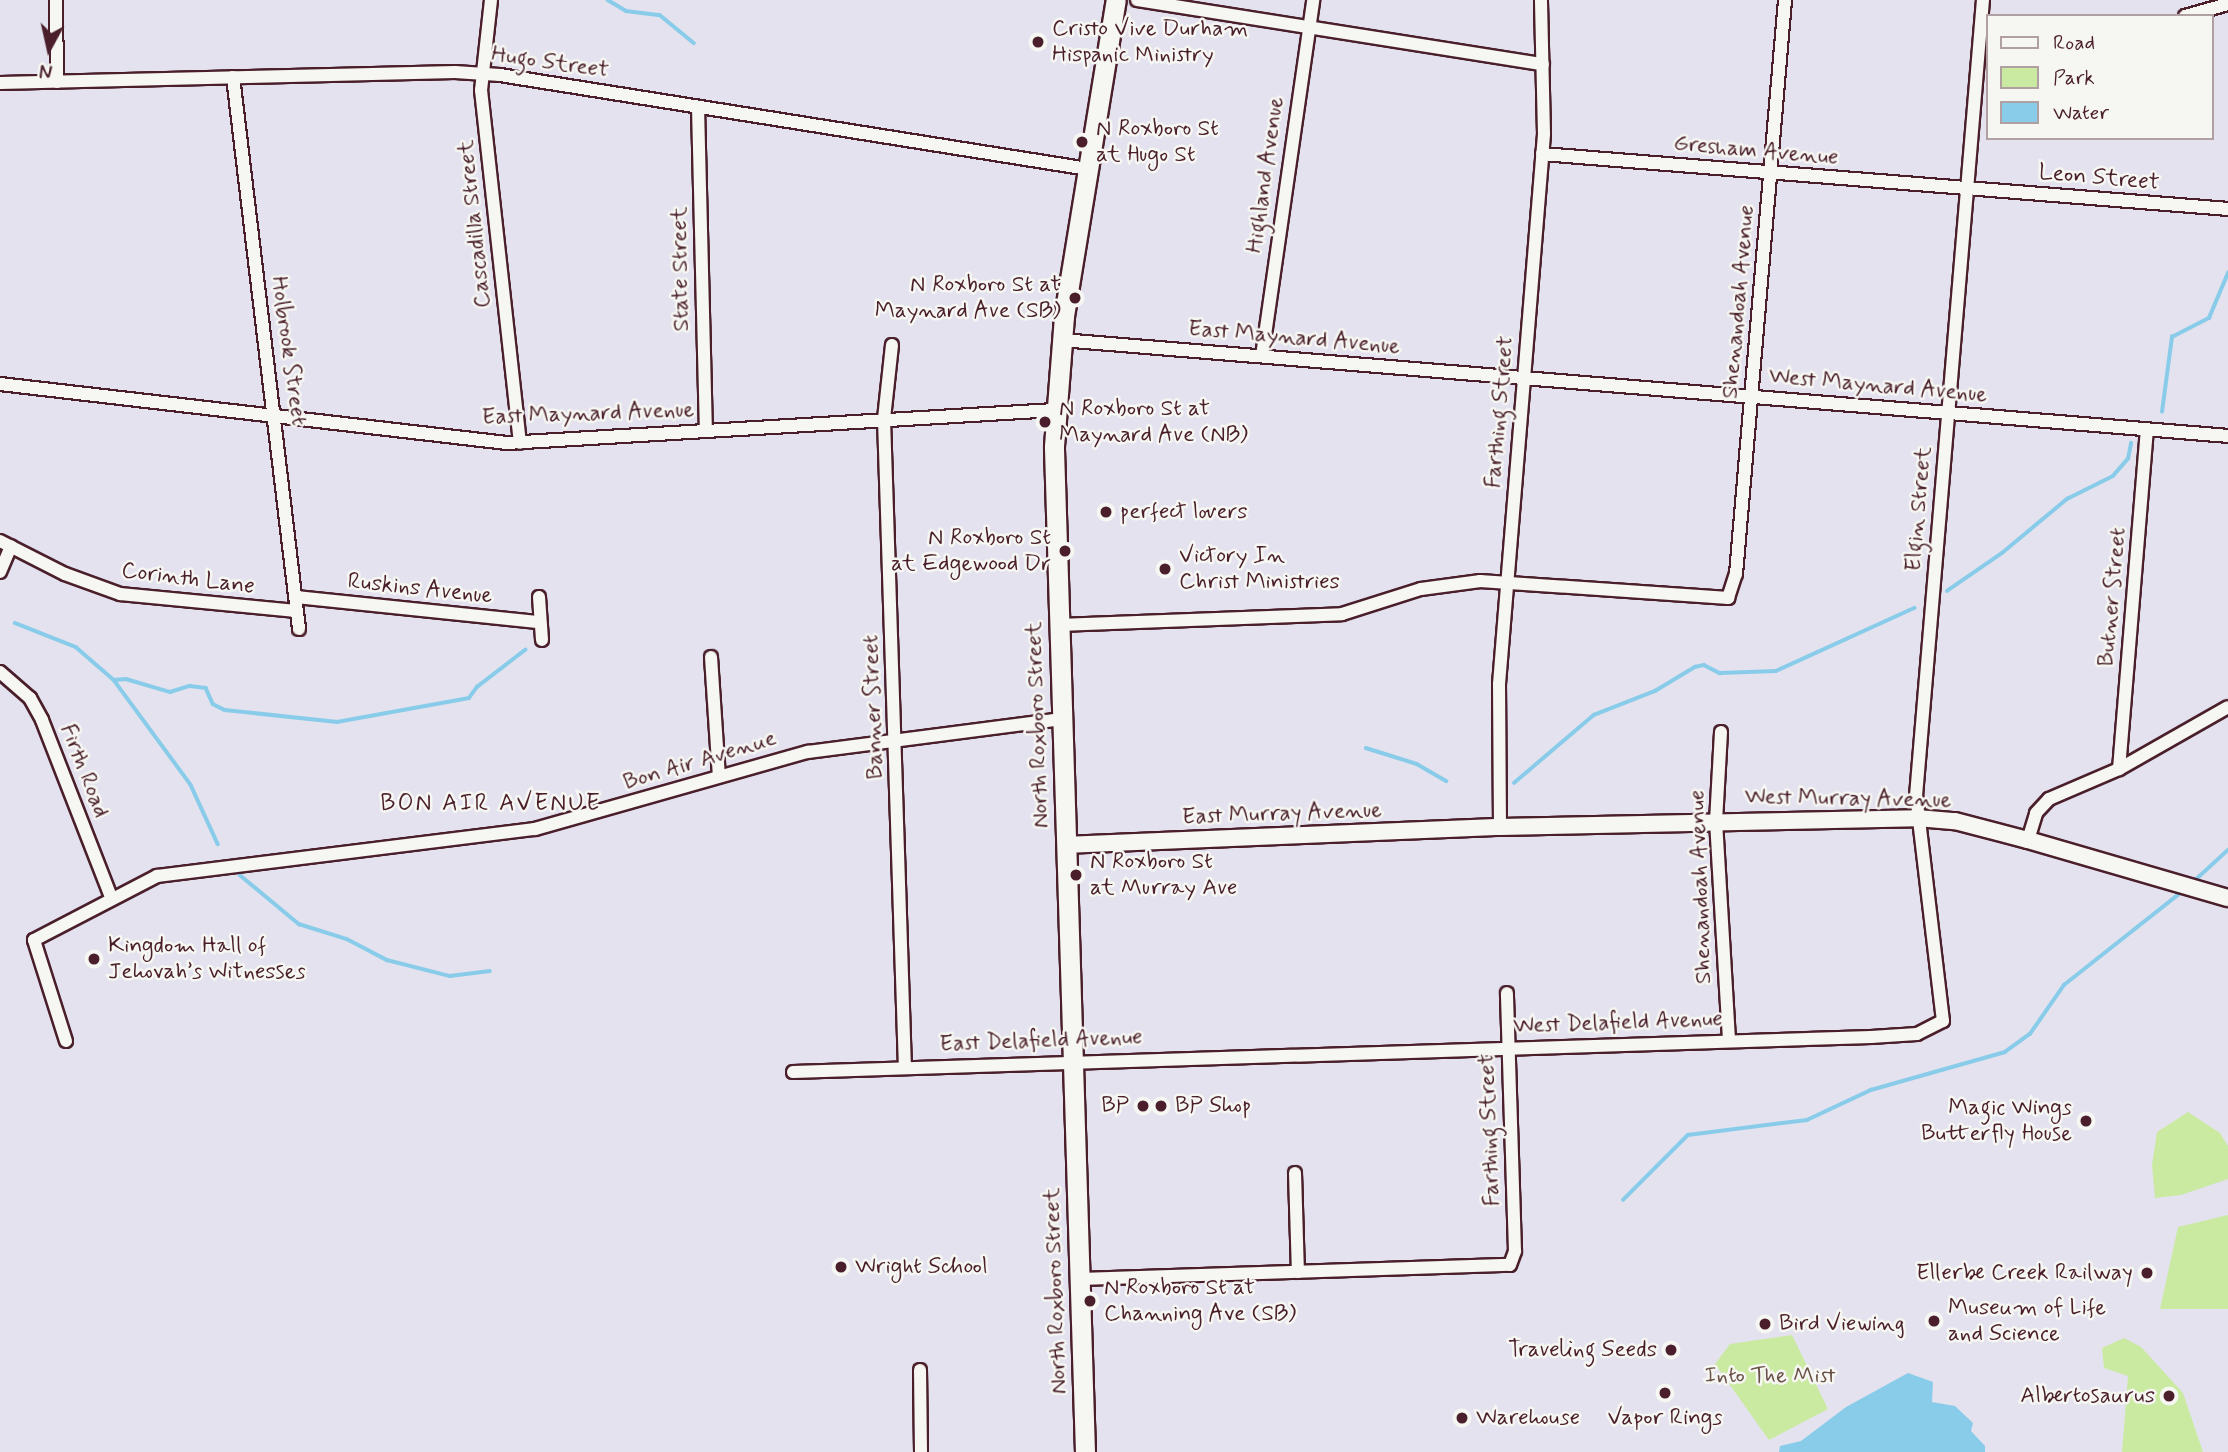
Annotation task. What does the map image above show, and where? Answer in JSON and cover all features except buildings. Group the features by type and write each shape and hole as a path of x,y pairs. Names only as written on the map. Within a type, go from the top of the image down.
{"main road":[{"name":"North Roxboro Street","path":"1086,1452 1059,625 1055,410 1061,340 1116,0"}],"street":[{"path":"56,0 57,82"},
{"name":"Cascadilla Street","path":"492,0 482,74 520,443"},
{"path":"1137,0 1543,64"},
{"name":"Highland Avenue","path":"1262,356 1313,0"},
{"name":"Farthing Street","path":"1500,827 1499,684 1542,154 1541,0"},
{"name":"Shenandoah Avenue","path":"1507,583 1719,600 1732,592 1736,574 1752,397 1785,0"},
{"name":"Elgin Street","path":"1943,1021 1917,818 1967,188 1984,44 1983,0"},
{"path":"2192,14 2228,4"},
{"name":"Hugo Street","path":"0,83 482,74 1088,169"},
{"name":"Holbrook Street","path":"233,77 276,417 299,629"},
{"name":"State Street","path":"698,107 706,430"},
{"name":"Gresham Avenue","path":"1542,154 1967,188"},
{"name":"Leon Street","path":"1967,188 2228,209"},
{"name":"East Maynard Avenue","path":"1061,340 1524,379"},
{"name":"Banner Street","path":"892,345 884,419 905,1068"},
{"name":"West Maynard Avenue","path":"1524,379 2228,436"},
{"name":"East Maynard Avenue","path":"0,384 520,443 1055,410"},
{"name":"Butner Street","path":"2119,769 2147,429"},
{"path":"0,572 5,544"},
{"name":"Corinth Lane","path":"5,544 65,574 120,594 296,611"},
{"path":"1059,625 1342,614 1421,589 1480,581 1507,583"},
{"name":"Ruskins Avenue","path":"296,597 540,622"},
{"path":"539,597 542,640"},
{"path":"711,657 719,776"},
{"name":"Firth Road","path":"0,672 30,698 42,720 111,897"},
{"path":"2028,840 2036,813 2049,799 2119,769 2228,707"},
{"name":"Bon Air Avenue","path":"66,1041 34,940 111,897 173,872 535,829 808,752 1062,719"},
{"name":"Shenandoah Avenue","path":"1721,732 1716,821 1729,1041"},
{"name":"West Murray Avenue","path":"1500,827 1917,818 1955,821 2228,898"},
{"name":"East Murray Avenue","path":"1066,845 1500,827"},
{"name":"Farthing Street","path":"1298,1272 1510,1265 1515,1251 1507,993"},
{"name":"West Delafield Avenue","path":"1291,1054 1917,1034 1943,1021"},
{"name":"East Delafield Avenue","path":"793,1072 1291,1054"},
{"path":"1080,1279 1298,1272 1295,1173"},
{"path":"920,1370 921,1452"}],"green space":[{"path":"2188,1112 2220,1133 2228,1146 2228,1179 2181,1195 2155,1198 2152,1165 2157,1132"},
{"path":"2228,1215 2228,1309 2160,1309 2178,1227"},
{"name":"Into The Mist","path":"1792,1335 1828,1409 1769,1440 1715,1364 1730,1344"},
{"path":"2124,1338 2141,1347 2183,1393 2203,1452 2122,1452 2128,1376 2104,1368 2102,1348"}],"water":[{"path":"1908,1373 1933,1382 1932,1402 1955,1406 1973,1423 1971,1431 1985,1446 1985,1452 1779,1452 1780,1446 1801,1441 1846,1407"}],"waterway":[{"path":"608,0 626,11 660,15 694,43"},
{"path":"2162,412 2172,337 2209,318 2228,273"},
{"path":"1947,591 2002,553 2067,499 2113,476 2128,459 2131,443"},
{"path":"1514,783 1594,715 1655,691 1695,667 1704,665 1720,673 1776,671 1914,608"},
{"path":"15,623 76,647 114,680 191,785 218,844"},
{"path":"114,680 126,679 170,692 190,686 206,688 213,704 225,710 337,722 469,698 477,687 525,650"},
{"path":"1366,748 1417,764 1447,781"},
{"path":"2192,883 2228,850"},
{"path":"240,875 299,924 347,939 387,960 450,976 490,971"},
{"path":"1623,1200 1688,1135 1807,1120 1871,1090 2005,1052 2030,1034 2064,985 2183,891"}],"place":[{"name":"Cristo Vive Durham Hispanic Ministry","path":"1038,42"},
{"name":"N Roxboro St at Hugo St","path":"1082,142"},
{"name":"N Roxboro St at Maynard Ave (SB)","path":"1075,298"},
{"name":"N Roxboro St at Maynard Ave (NB)","path":"1045,422"},
{"name":"perfect lovers","path":"1106,512"},
{"name":"N Roxboro St at Edgewood Dr","path":"1065,551"},
{"name":"Victory In Christ Ministries","path":"1165,569"},
{"name":"N Roxboro St at Murray Ave","path":"1076,875"},
{"name":"Kingdom Hall of Jehovah’s Witnesses","path":"94,959"},
{"name":"BP","path":"1143,1106"},
{"name":"BP Shop","path":"1161,1106"},
{"name":"Magic Wings Butterfly House","path":"2086,1121"},
{"name":"Wright School","path":"841,1267"},
{"name":"Ellerbe Creek Railway","path":"2147,1273"},
{"name":"N Roxboro St at Channing Ave (SB)","path":"1090,1301"},
{"name":"Museum of Life and Science","path":"1934,1321"},
{"name":"Bird Viewing","path":"1765,1324"},
{"name":"Traveling Seeds","path":"1671,1350"},
{"name":"Vapor Rings","path":"1665,1393"},
{"name":"Albertosaurus","path":"2169,1396"},
{"name":"Warehouse","path":"1462,1418"}],"district":[{"name":"BON AIR AVENUE","path":"491,804"}]}
